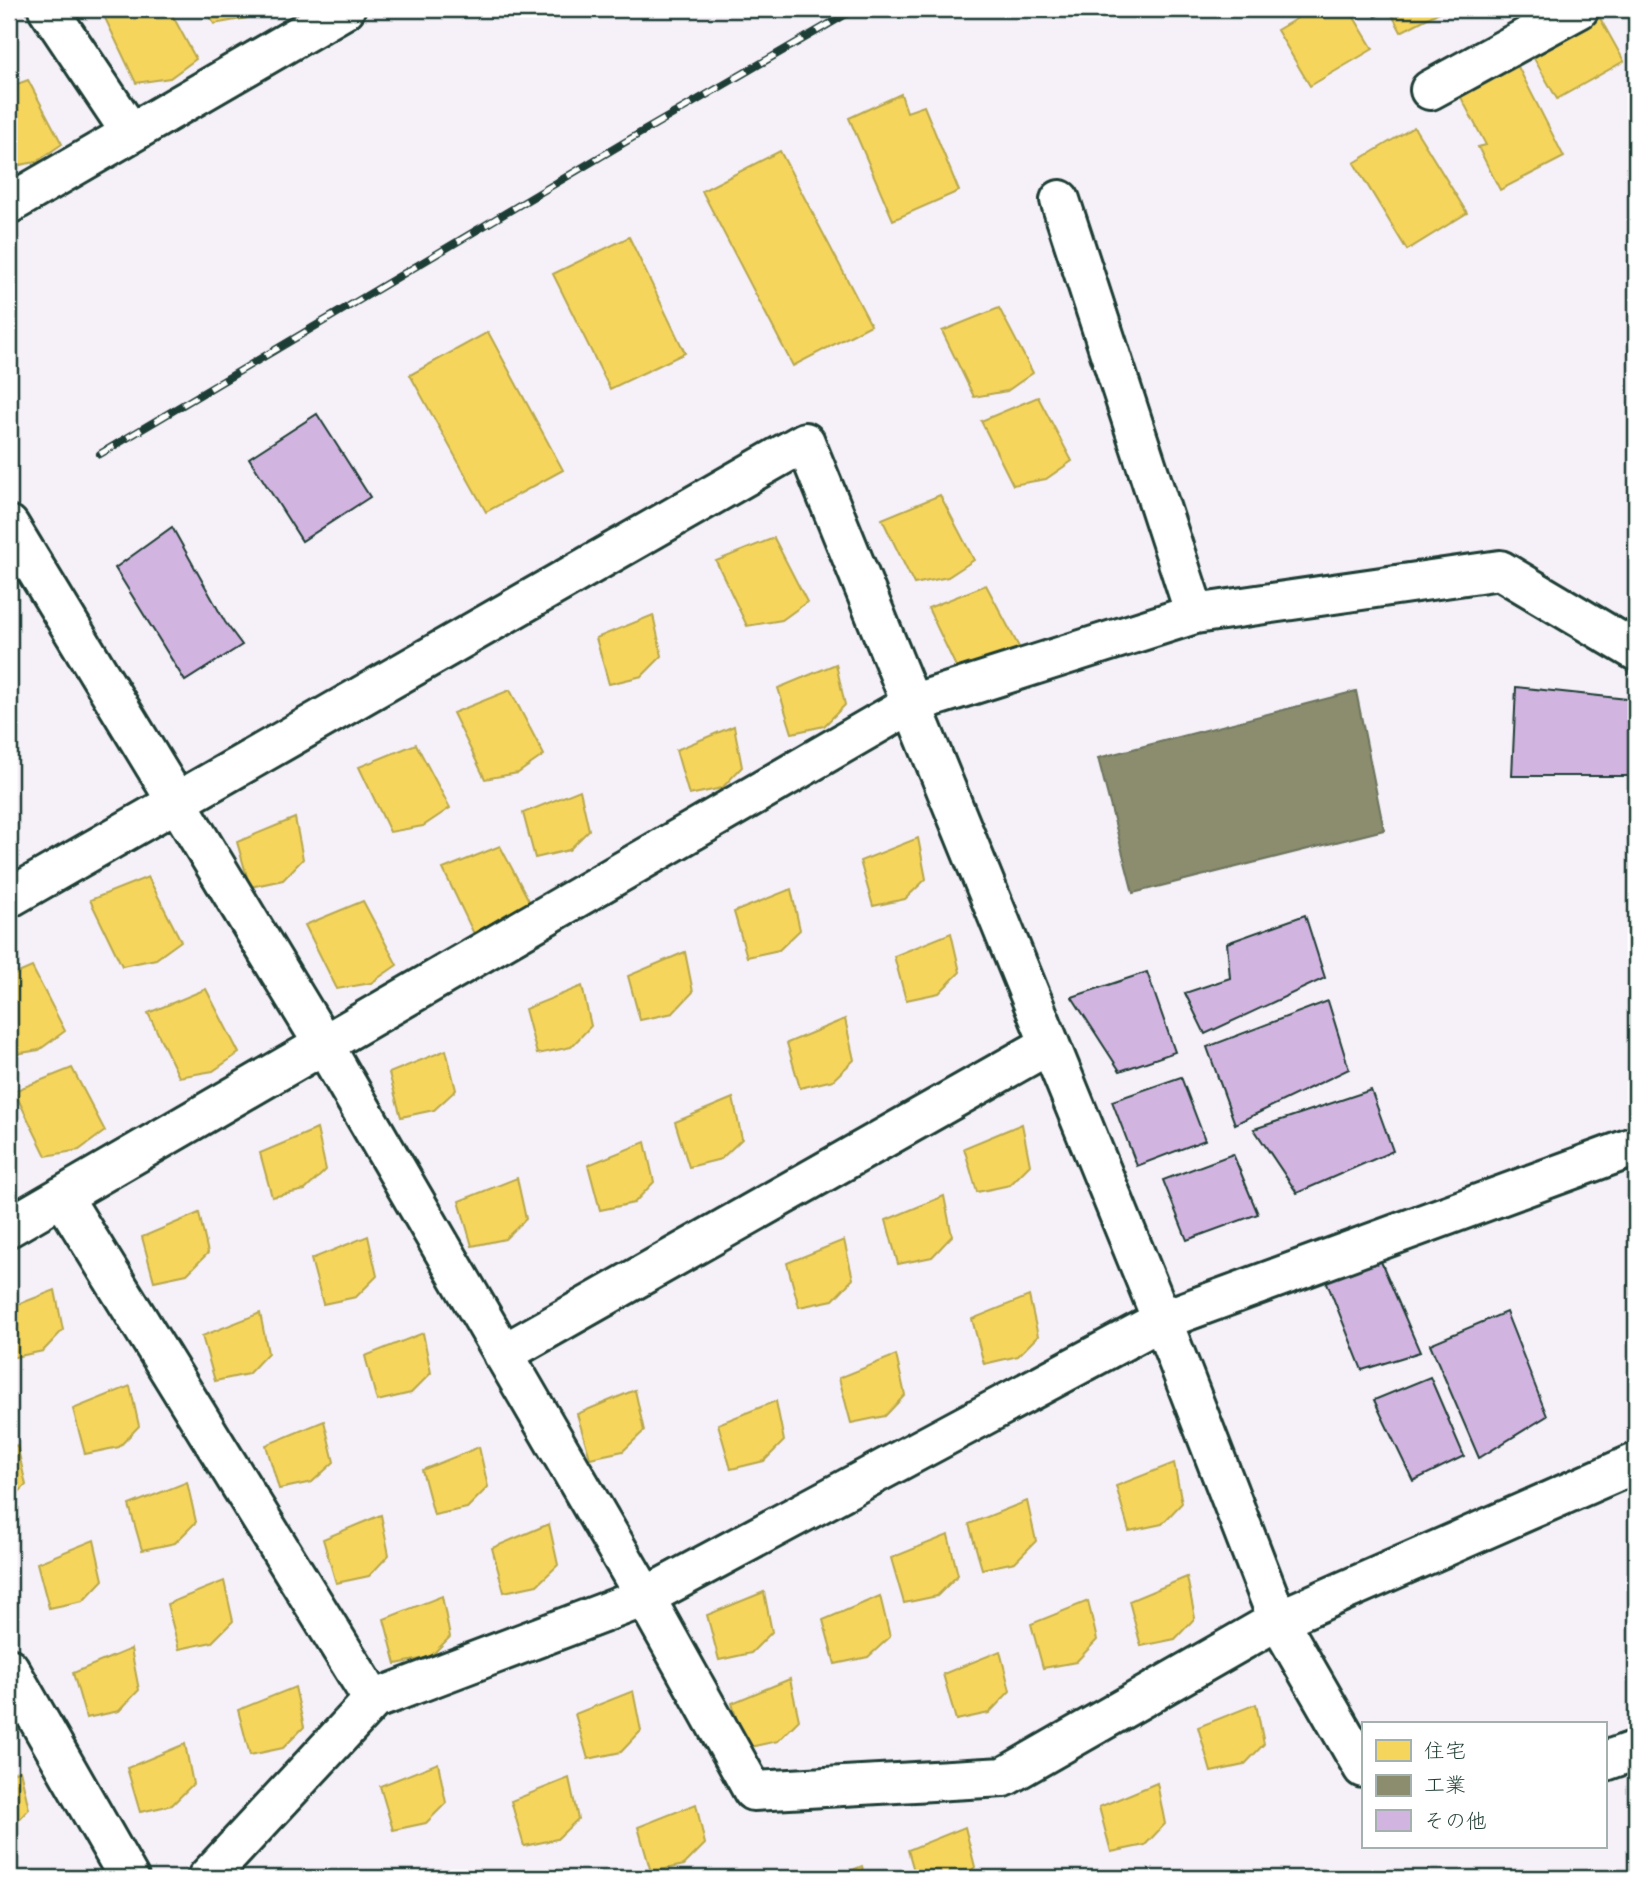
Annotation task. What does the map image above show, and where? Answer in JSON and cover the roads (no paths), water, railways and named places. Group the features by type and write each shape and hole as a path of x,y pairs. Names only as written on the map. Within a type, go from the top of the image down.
{"street":[{"path":"48,9 131,133"},
{"path":"9,204 345,9"},
{"path":"1430,90 1579,9"},
{"path":"1060,200 1195,614"},
{"path":"9,898 805,442 1162,1320 1278,1620 1362,1766"},
{"path":"9,525 324,1045 645,1597 753,1791 1004,1777 1278,1620 1636,1463"},
{"path":"9,1227 911,704 1195,614 1500,570 1636,650"},
{"path":"503,1354 1050,1044"},
{"path":"207,1878 373,1700 645,1597 1162,1320 1636,1146"},
{"path":"62,1196 373,1700"},
{"path":"9,1668 129,1878"},
{"path":"1606,1761 1636,1750"}],"railway":[{"path":"100,454 642,132 855,9"}]}
